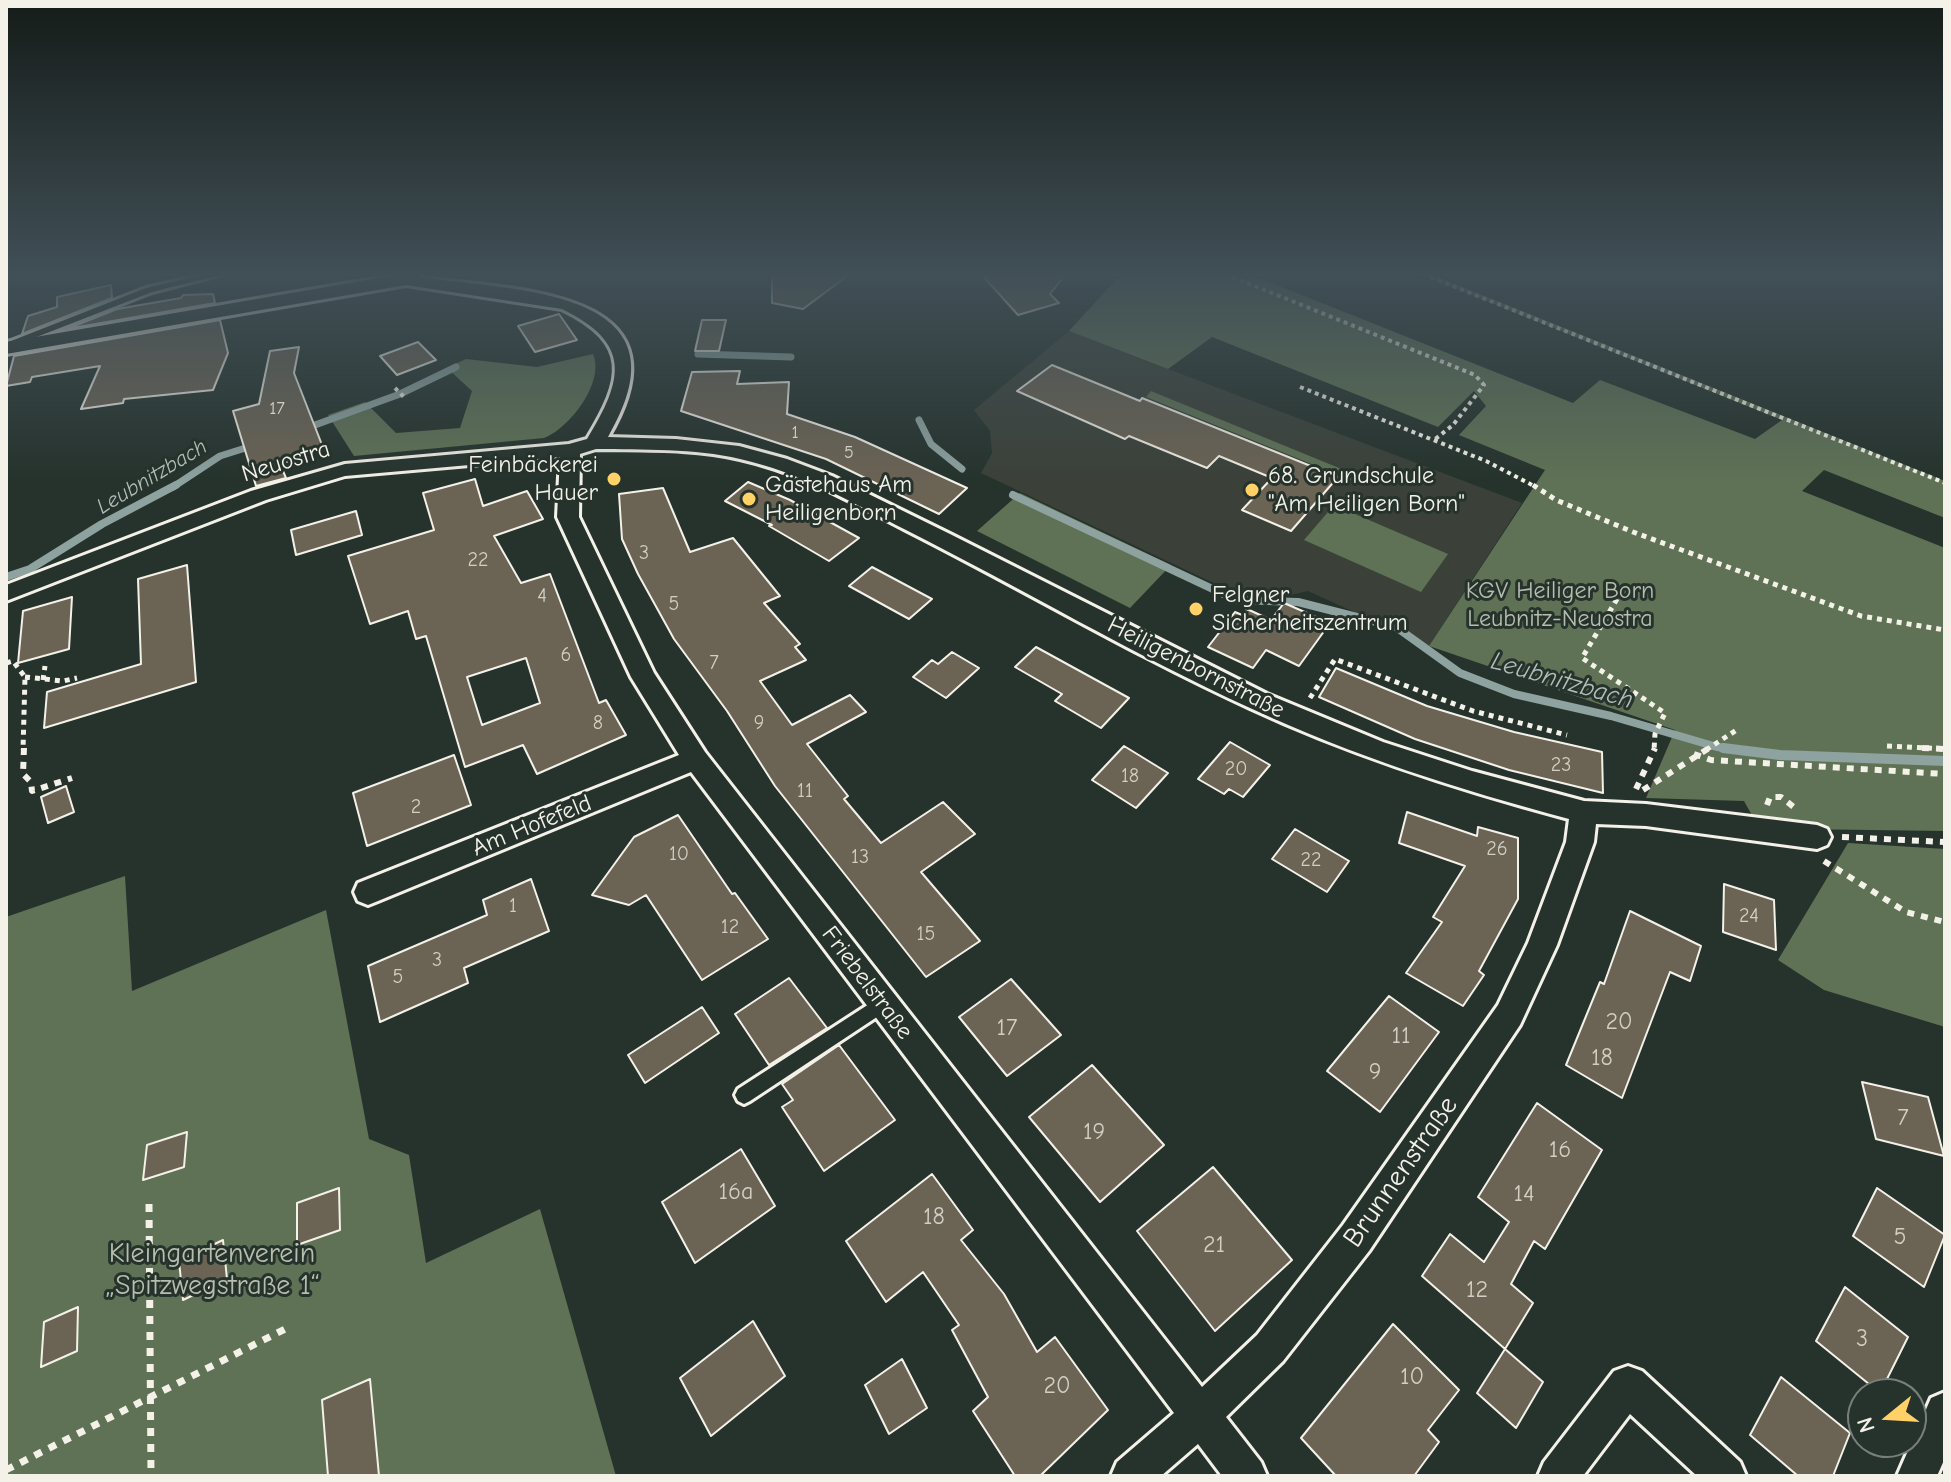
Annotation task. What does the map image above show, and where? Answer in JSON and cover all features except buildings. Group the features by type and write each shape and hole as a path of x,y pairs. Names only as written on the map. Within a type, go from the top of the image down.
{"street":[{"path":"6,347 28,343"},
{"path":"582,446 617,409 627,371 623,355 615,343"},
{"name":"Neuostra","path":"6,593 310,478 383,465 582,446"},
{"name":"Heiligenbornstraße","path":"582,446 739,452 825,481 1297,719 1472,782 1584,812 1646,815 1777,834 1814,846"},
{"name":"Friebelstraße","path":"582,446 568,517 643,677 696,759 1247,1476"},
{"name":"Am Hofefeld","path":"368,892 696,759"},
{"name":"Brunnenstraße","path":"1131,1476 1200,1416 1270,1348 1356,1238 1509,1015 1542,945 1580,842 1584,812"},
{"path":"1558,1476 1628,1385 1726,1476"},
{"path":"1917,1476 1945,1412"}],"lane":[{"path":"744,1095 883,1003"}],"path":[{"path":"1396,343 1475,375 1484,385 1453,425 1434,440"},
{"path":"1596,343 1945,483"},
{"path":"1300,387 1486,461 1582,511 1847,611 1920,628 1945,630"},
{"path":"395,388 404,397"},
{"path":"1617,599 1582,658 1665,713 1655,734 1656,746 1632,798 1697,752 1738,729"},
{"path":"1297,719 1335,659 1473,711 1567,735"},
{"path":"6,663 13,661 25,677 23,774 31,782 32,791 72,778"},
{"path":"43,680 45,666"},
{"path":"25,677 63,681 77,678"},
{"path":"1887,746 1945,749"},
{"path":"1697,752 1711,760 1945,774"},
{"path":"1814,846 1945,842"},
{"path":"1814,846 1835,866 1906,912 1945,922"},
{"path":"149,1204 151,1476"},
{"path":"6,1470 291,1326"}],"shaded area":[{"name":"68. Grundschule \"Am Heiligen Born\"","path":"1054,343 1101,343 1522,503 1429,646 1308,591 1256,603 981,473 992,453 990,431 974,410"}],"green space":[{"path":"1101,343 1204,343 1168,369"},
{"name":"KGV Heiliger Born Leubnitz-Neuostra","path":"1227,343 1423,343 1573,403 1600,380 1755,439 1782,420 1591,343 1602,343 1945,481 1945,518 1824,470 1802,491 1945,548 1945,831 1796,829 1753,817 1744,801 1646,798 1675,730 1429,646 1545,470 1459,435 1486,406 1474,391 1438,427"},
{"path":"593,354 594,378 583,403 564,425 544,438 354,456 328,415 365,402 396,433 460,428 472,391 447,368 466,359 537,367"},
{"path":"1151,391 1361,477 1356,482 1146,397"},
{"path":"1020,493 1171,565 1130,608 977,531"},
{"path":"1334,505 1448,554 1421,592 1304,540"},
{"path":"1848,843 1945,849 1945,1027 1824,990 1778,960"},
{"name":"Kleingartenverein „Spitzwegstraße 1“","path":"125,876 132,991 326,910 369,1139 409,1155 426,1263 540,1209 616,1476 6,1476 6,917"}],"waterway":[{"name":"Leubnitzbach","path":"698,354 791,357"},
{"name":"Leubnitzbach","path":"304,429 400,394 456,367"},
{"name":"Leubnitzbach","path":"919,420 931,444 962,469"},
{"name":"Leubnitzbach","path":"173,487 220,456 255,445"},
{"name":"Leubnitzbach","path":"6,577 30,569 102,524 176,485"},
{"name":"Leubnitzbach","path":"1013,495 1236,600 1298,602 1396,627 1460,673 1514,694 1736,750"},
{"name":"Leubnitzbach","path":"1723,748 1736,750"},
{"name":"Leubnitzbach","path":"1736,750 1780,755 1945,761"}],"place":[{"name":"Feinbäckerei Hauer","path":"614,479"},
{"name":"68. Grundschule \"Am Heiligen Born\"","path":"1252,490"},
{"name":"Gästehaus Am Heiligenborn","path":"749,499"},
{"name":"Felgner Sicherheitszentrum","path":"1196,609"}]}
